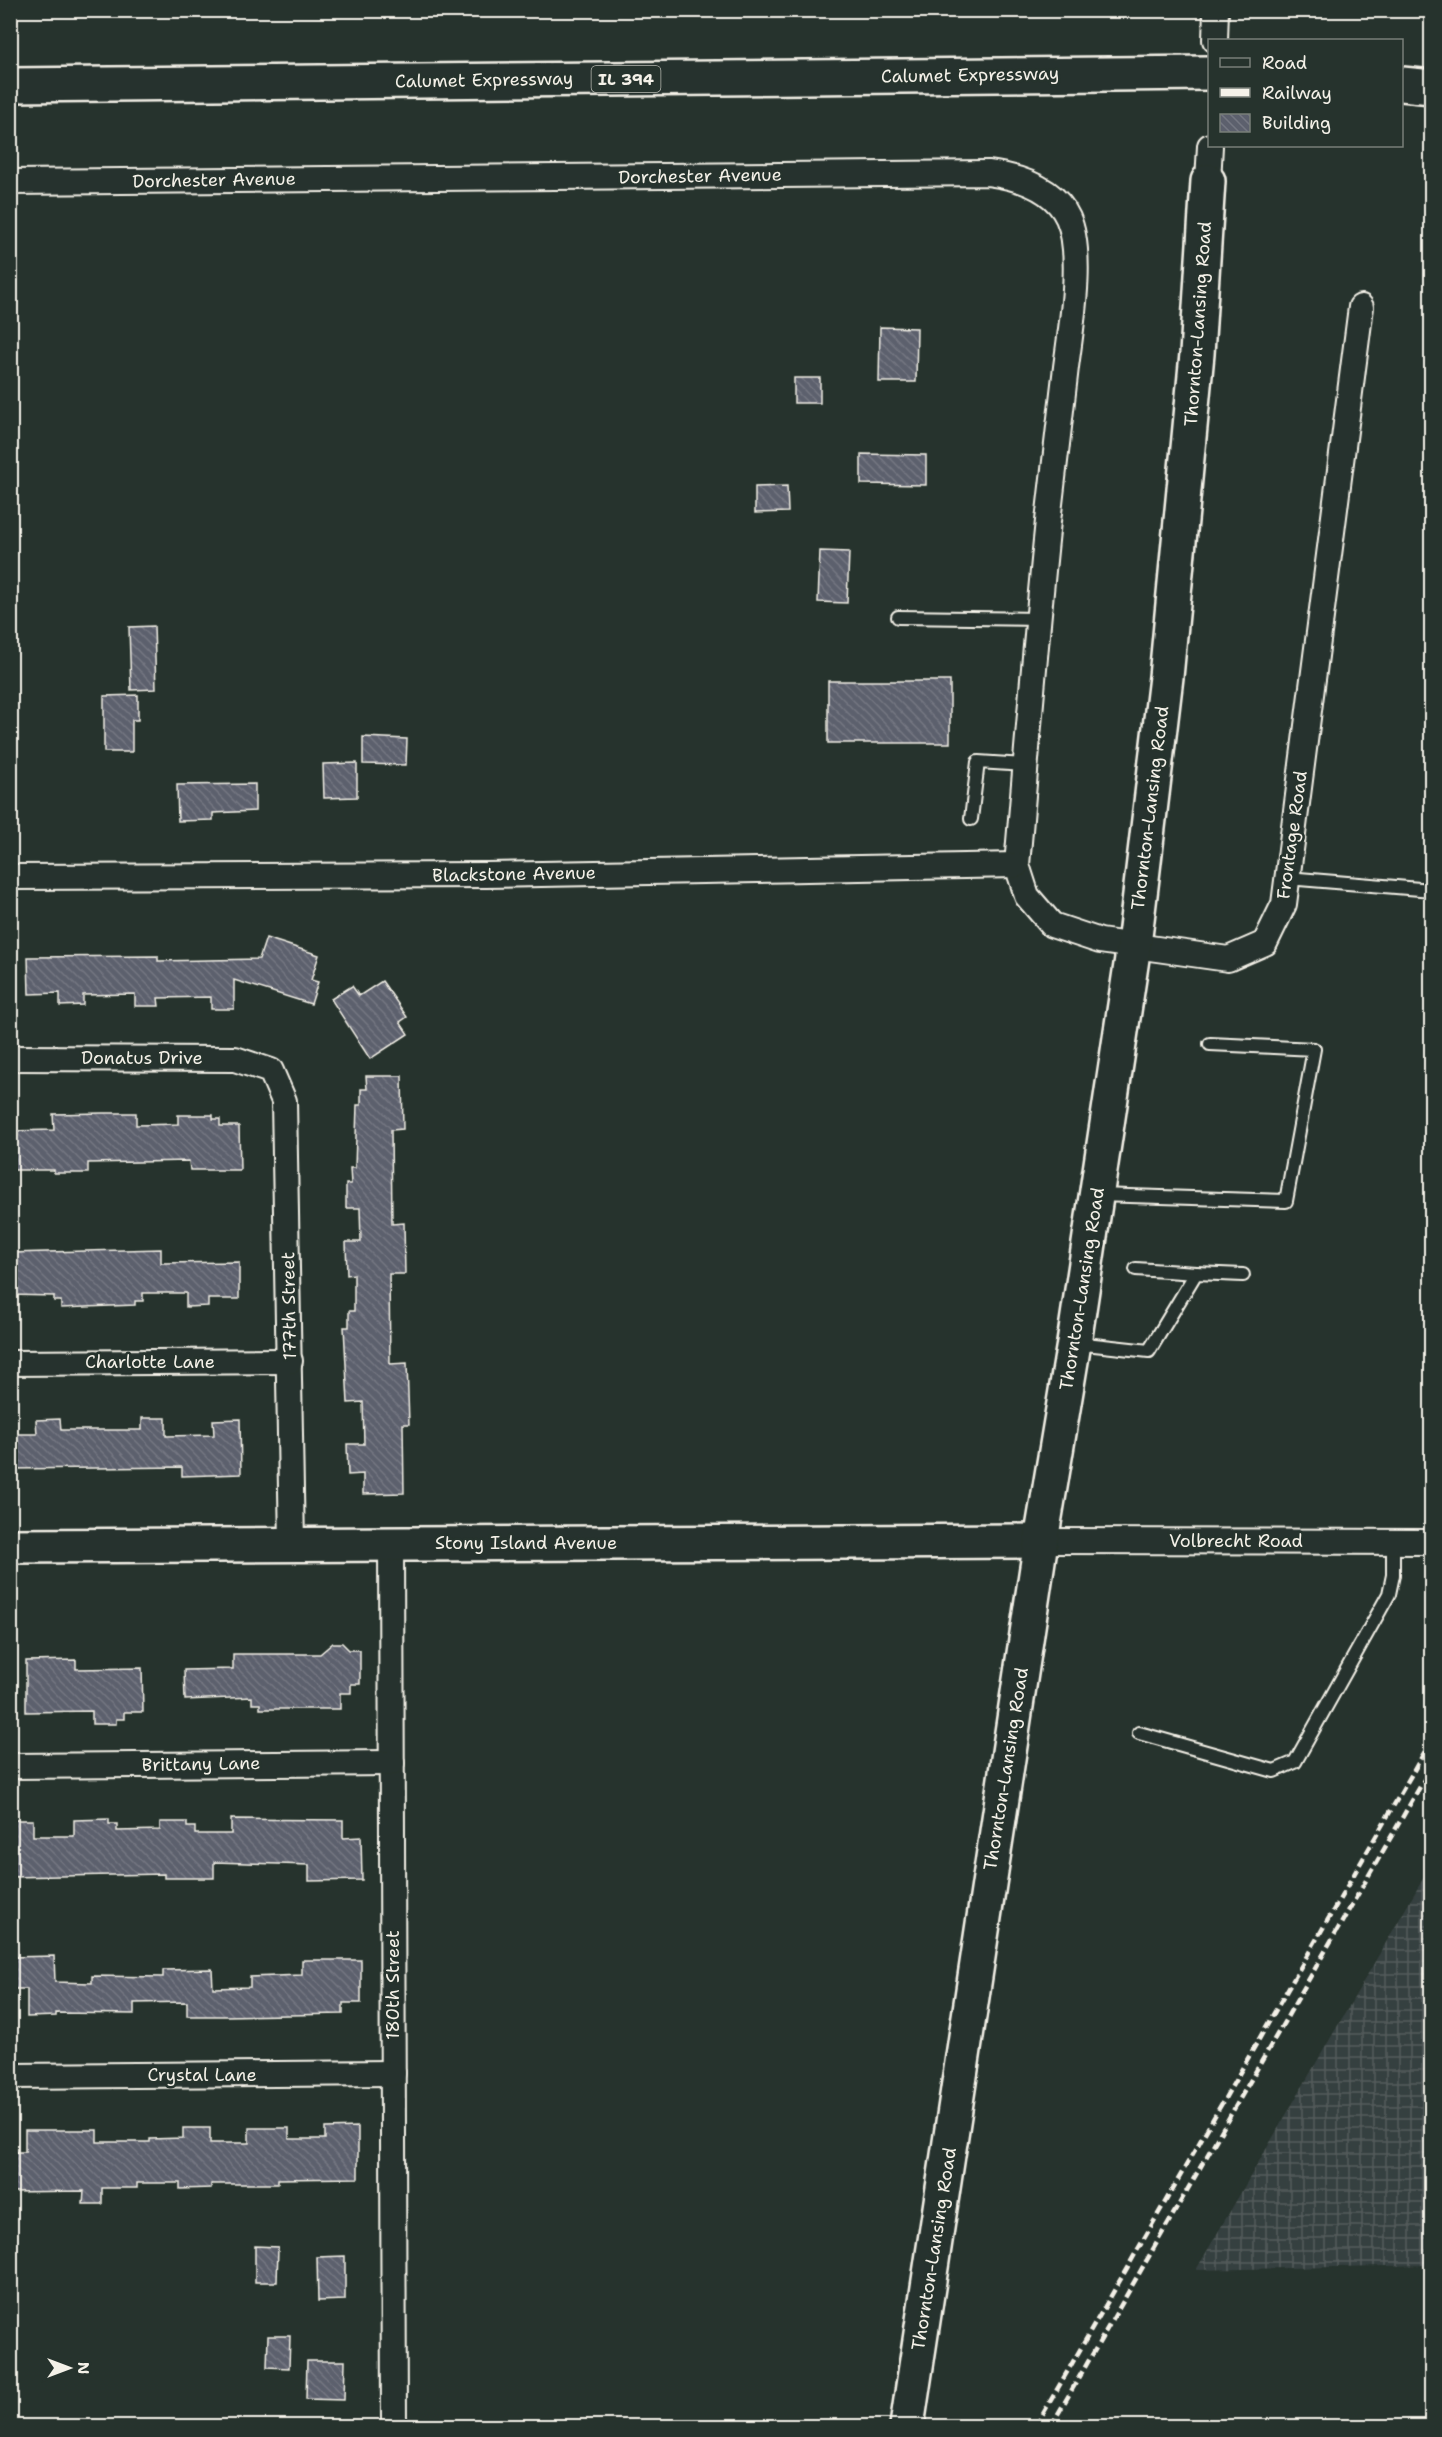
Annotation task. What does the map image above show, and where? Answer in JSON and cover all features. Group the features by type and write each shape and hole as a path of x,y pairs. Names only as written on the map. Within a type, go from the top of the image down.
{"main road":[{"path":"1403,70 1431,69"},
{"name":"Calumet Expressway","path":"10,85 1208,73"},
{"path":"1403,84 1431,87"},
{"name":"Thornton-Lansing Road","path":"908,2427 1041,1540 1074,1343 1134,945 1166,677 1181,527 1197,354 1208,181"},
{"name":"Stony Island Avenue","path":"10,1546 1041,1540"}],"street":[{"path":"1215,39 1216,10"},
{"name":"Thornton-Lansing Road","path":"1208,181 1210,147"},
{"name":"Dorchester Avenue","path":"10,182 988,173 1026,181 1044,191 1058,204 1068,218 1074,252 1074,301 1048,522"},
{"name":"Frontage Road","path":"1048,522 1017,865 1027,896 1052,925 1100,941 1228,959 1265,943 1284,904 1361,307"},
{"name":"Blackstone Avenue","path":"10,877 486,875 1017,865"},
{"name":"Donatus Drive","path":"10,1058 235,1059 271,1071"},
{"name":"177th Street","path":"271,1071 285,1101 292,1545"},
{"name":"Charlotte Lane","path":"10,1363 290,1361"},
{"name":"Volbrecht Road","path":"1041,1540 1431,1542"},
{"name":"180th Street","path":"391,1544 394,2427"},
{"name":"Brittany Lane","path":"10,1766 392,1762"},
{"name":"Crystal Lane","path":"10,2076 393,2073"}],"lane":[{"path":"898,617 1039,619"},
{"path":"971,819 978,762 1026,765"},
{"path":"1287,878 1431,890"},
{"path":"1097,1195 1286,1201 1314,1049 1210,1044"},
{"path":"1136,1269 1243,1275"},
{"path":"1074,1343 1149,1351 1196,1273"},
{"path":"1139,1733 1274,1771 1295,1762 1389,1594 1393,1575 1393,1541"}],"shaded area":[{"path":"1431,1865 1431,2265 1196,2270"}],"building":[{"path":"880,327 917,328 916,382 879,382"},
{"path":"794,378 820,378 820,403 794,403"},
{"path":"861,454 926,455 926,485 861,484"},
{"path":"787,486 788,512 755,513 755,487"},
{"path":"820,551 849,552 847,603 818,602"},
{"path":"154,626 156,689 131,690 129,627"},
{"path":"828,681 950,681 950,743 828,743"},
{"path":"138,695 138,720 132,720 132,752 104,752 104,696"},
{"path":"363,737 407,739 406,765 363,764"},
{"path":"357,763 357,797 324,798 323,764"},
{"path":"255,784 255,811 213,813 213,820 178,821 177,785"},
{"path":"266,938 319,955 311,980 318,982 311,1004 234,980 234,1009 211,1009 211,997 158,998 159,1006 135,1006 135,994 83,995 83,1005 60,1006 60,993 29,994 28,957 158,956 158,961 259,959"},
{"path":"382,981 407,1017 400,1022 408,1034 370,1059 331,999 352,986 359,996"},
{"path":"366,1076 402,1076 403,1129 391,1130 392,1224 404,1223 405,1274 389,1274 390,1364 407,1363 409,1424 403,1424 404,1493 363,1494 363,1474 348,1475 347,1444 364,1444 363,1402 348,1403 344,1327 349,1327 349,1311 354,1311 354,1274 347,1275 346,1242 361,1242 360,1208 346,1208 346,1184 351,1184 350,1168 355,1168 357,1105 361,1105 361,1089 367,1089"},
{"path":"136,1113 136,1125 178,1124 178,1115 213,1115 213,1119 220,1119 220,1126 239,1126 240,1170 190,1170 189,1161 88,1163 88,1173 10,1170 10,1131 54,1130 53,1114"},
{"path":"161,1249 161,1263 239,1262 239,1299 208,1299 208,1306 186,1307 186,1293 143,1293 143,1301 135,1301 135,1305 61,1308 61,1301 54,1301 54,1296 10,1295 10,1253"},
{"path":"142,1418 166,1418 166,1436 214,1435 213,1420 240,1419 241,1474 182,1476 182,1467 10,1469 10,1434 37,1434 36,1420 60,1419 61,1430 142,1430"},
{"path":"333,1643 342,1643 349,1650 360,1650 360,1684 351,1684 351,1693 340,1693 340,1709 260,1709 260,1704 252,1704 252,1697 185,1700 184,1670 233,1669 233,1654 320,1654"},
{"path":"76,1660 76,1669 142,1668 143,1712 124,1712 124,1719 116,1719 116,1724 92,1724 92,1711 26,1712 26,1661"},
{"path":"109,1819 109,1824 117,1824 117,1831 160,1830 160,1822 187,1822 187,1827 195,1827 195,1834 231,1834 231,1819 343,1820 343,1838 361,1837 362,1880 309,1881 309,1865 214,1862 214,1878 164,1878 164,1874 10,1877 10,1820 33,1820 33,1836 74,1836 74,1820"},
{"path":"54,1956 55,1982 92,1983 92,1976 163,1977 163,1970 212,1969 213,1988 250,1987 250,1977 302,1975 302,1960 361,1960 361,2003 343,2003 343,2014 187,2016 187,2002 134,2003 134,2014 56,2013 56,2016 27,2017 27,1989 10,1989 10,1957"},
{"path":"358,2127 358,2178 278,2179 278,2184 211,2184 211,2188 180,2189 180,2183 137,2183 137,2188 102,2188 102,2204 83,2204 84,2191 10,2192 10,2152 25,2152 25,2130 97,2130 97,2142 150,2142 150,2139 183,2138 183,2128 210,2128 210,2143 249,2143 249,2128 289,2128 289,2139 325,2139 325,2128"},
{"path":"255,2246 278,2247 277,2282 255,2282"},
{"path":"345,2256 345,2300 318,2301 317,2257"},
{"path":"268,2336 290,2336 289,2368 267,2367"},
{"path":"307,2361 345,2361 344,2400 306,2399"}],"railway":[{"path":"1036,2426 1432,1739"},
{"path":"1051,2426 1432,1766"}]}
